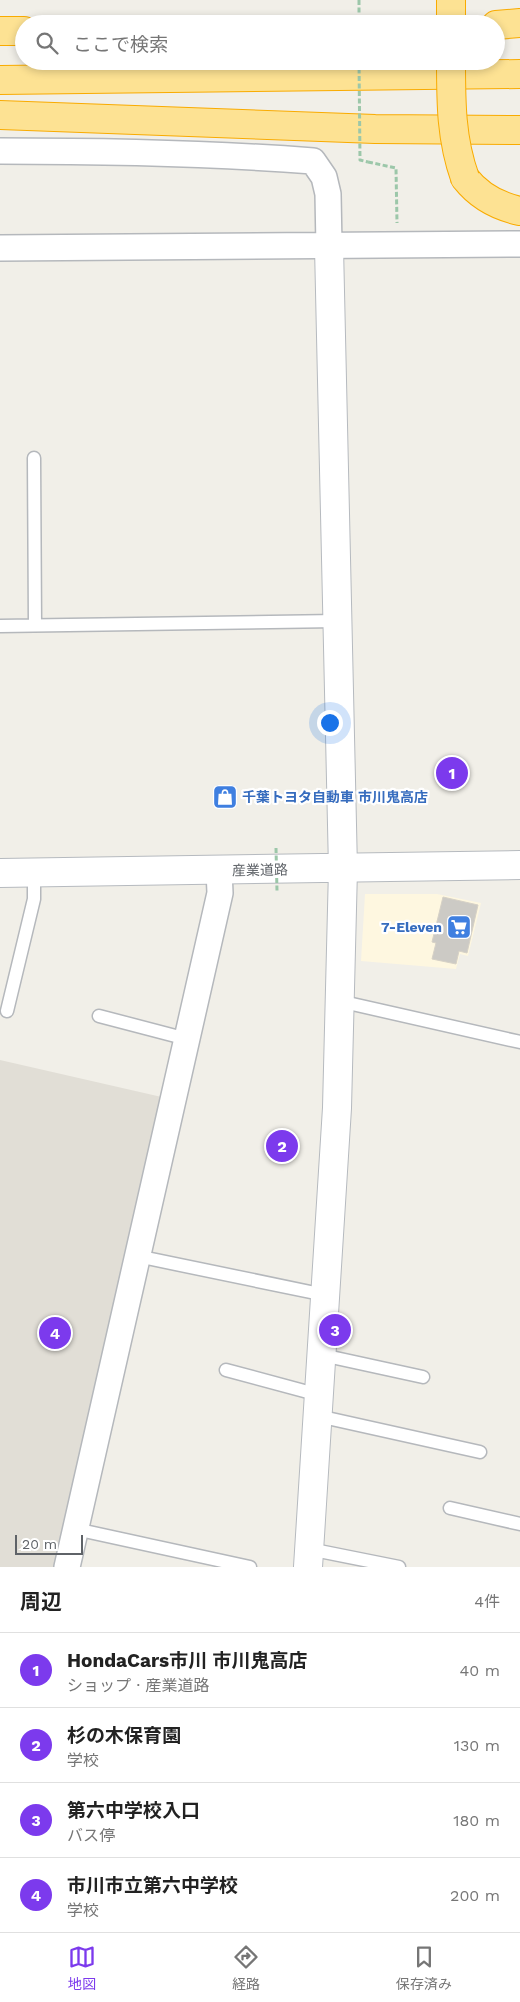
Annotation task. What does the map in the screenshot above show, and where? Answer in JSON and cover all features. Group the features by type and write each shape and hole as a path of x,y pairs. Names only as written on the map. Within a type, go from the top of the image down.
{"highway":[{"path":"451,0 451,15"},
{"path":"505,25 520,24"},
{"path":"0,31 15,31"},
{"path":"451,70 452,128 458,160 465,178 478,193 503,206 520,211"},
{"path":"0,80 520,74"},
{"path":"391,75 520,82"},
{"path":"0,115 375,129 520,130"},
{"path":"375,129 520,145"}],"street":[{"path":"0,151 99,151 224,155 313,161 324,177 328,194 343,869 337,1108 309,1558"},
{"path":"0,248 329,247 520,244"},
{"name":"産業道路","path":"0,873 520,865"},
{"path":"67,1567 220,893 219,870"}],"lane":[{"path":"34,458 35,625"},
{"path":"0,626 337,621"},
{"path":"7,1011 5,996 34,899 34,873"},
{"path":"339,1001 520,1042"},
{"path":"100,1016 187,1039"},
{"path":"137,1256 325,1295"},
{"path":"322,1355 423,1377"},
{"path":"226,1370 318,1405 480,1452"},
{"path":"450,1508 520,1524"},
{"path":"75,1529 250,1567"},
{"path":"309,1558 399,1567"}],"path":[{"path":"358,0 359,15"},
{"path":"359,70 360,160 396,168 397,224 388,225"},
{"path":"276,848 277,891"}],"shaded area":[{"path":"365,894 437,894 481,903 468,956 460,954 456,969 361,961"},
{"path":"0,1060 166,1098 55,1567 0,1567"}],"building":[{"path":"443,897 478,905 467,953 459,951 456,964 432,959 436,943 432,942"}],"place":[{"name":"HondaCars市川 市川鬼高店","path":"452,773"},
{"name":"千葉トヨタ自動車 市川鬼高店","path":"225,797"},
{"name":"7-Eleven","path":"459,927"},
{"name":"杉の木保育園","path":"282,1146"},
{"name":"第六中学校入口","path":"335,1330"},
{"name":"市川市立第六中学校","path":"55,1333"}]}
